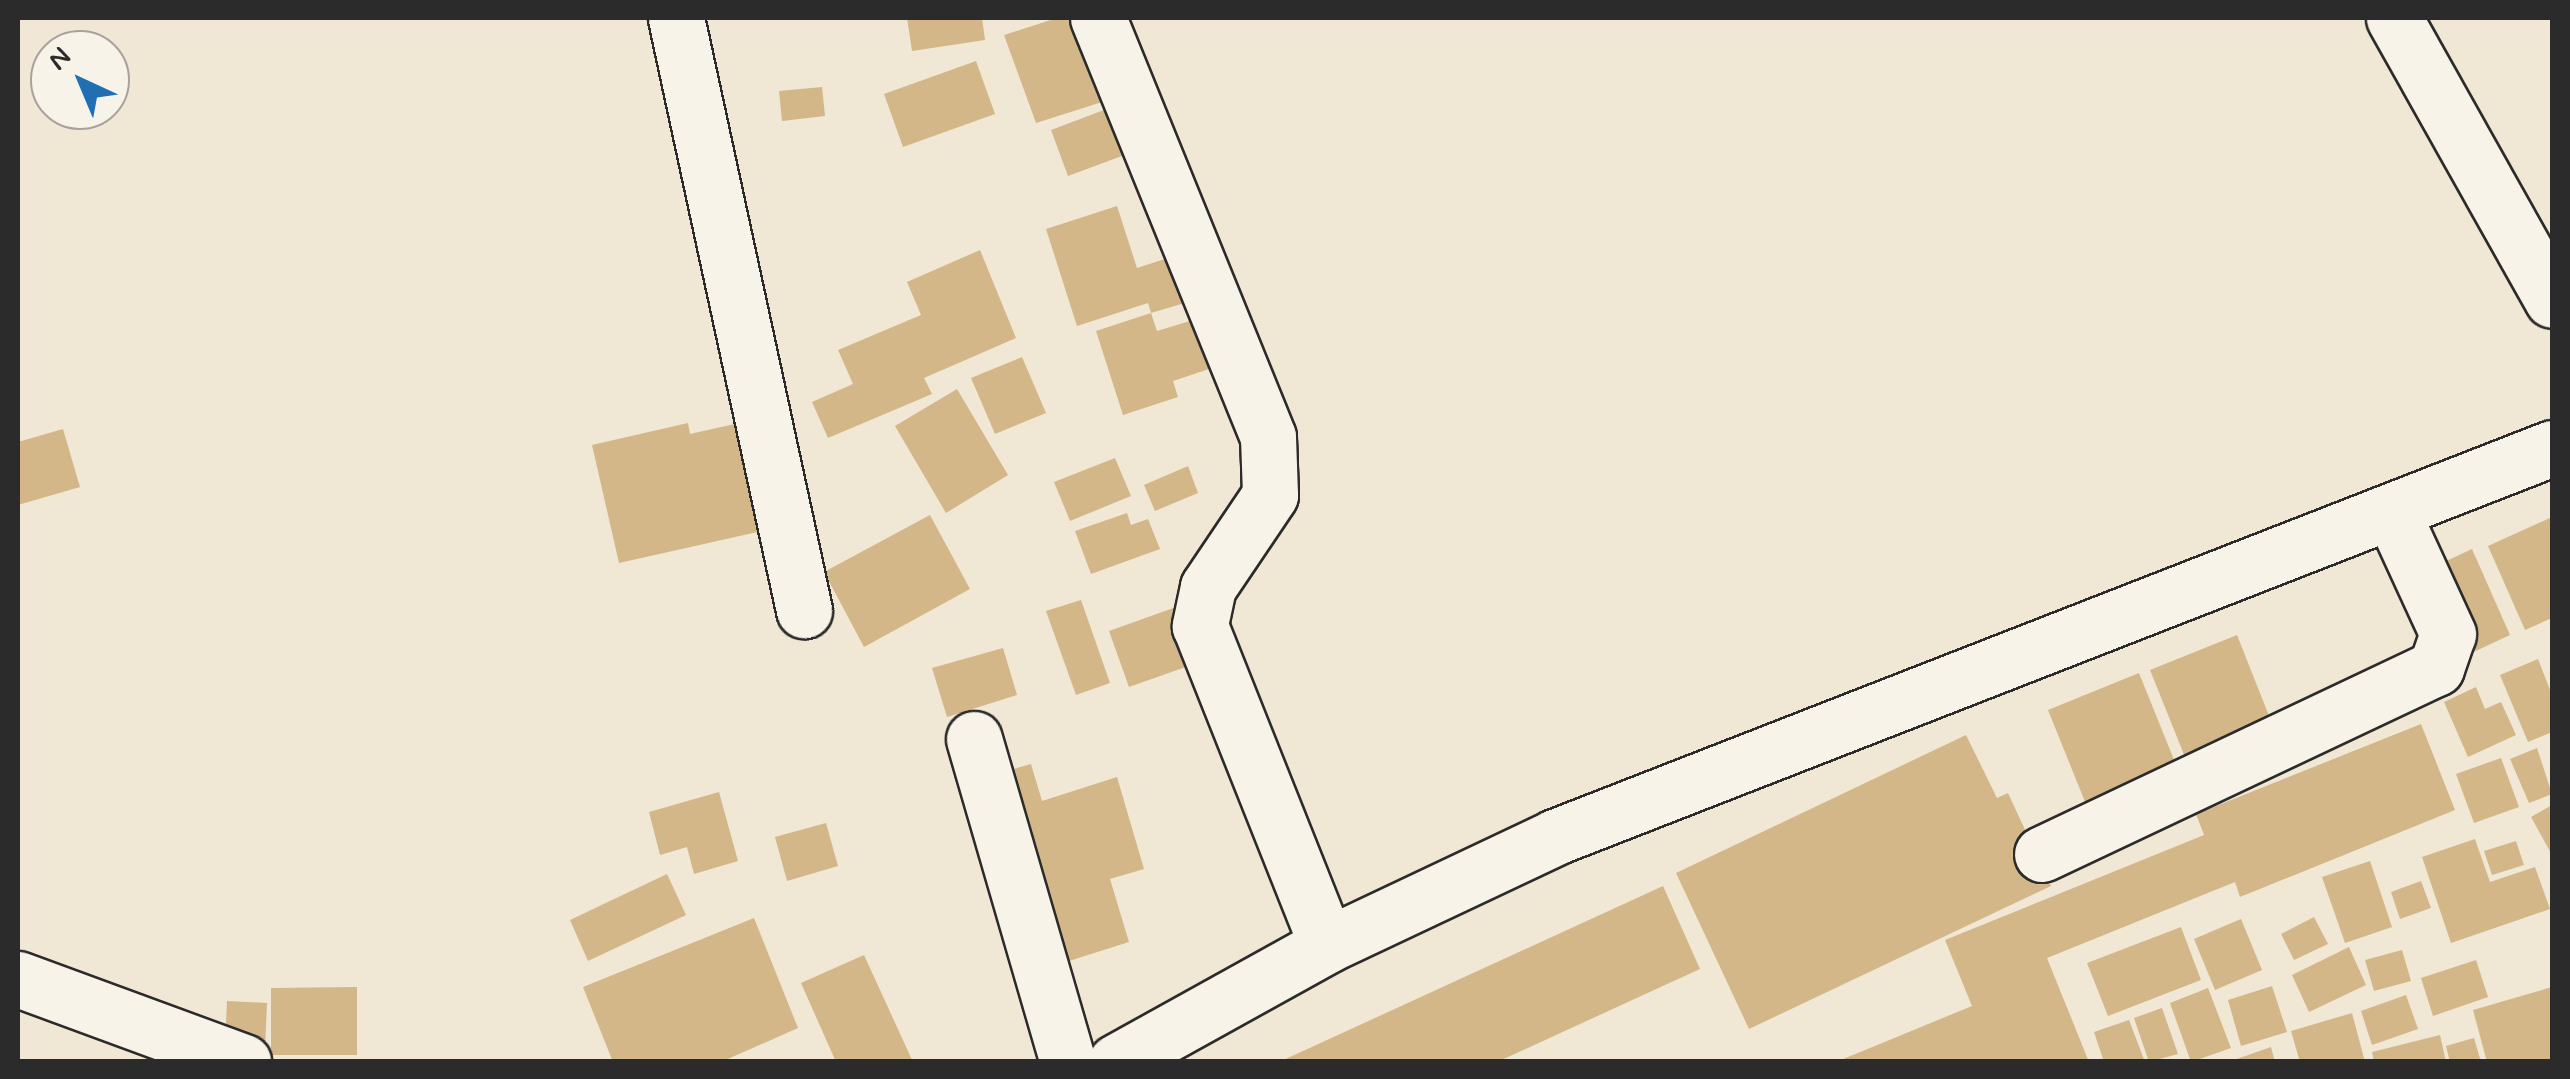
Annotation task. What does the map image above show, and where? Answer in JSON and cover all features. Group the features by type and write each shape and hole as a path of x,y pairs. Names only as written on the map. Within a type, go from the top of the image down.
{"street":[{"path":"676,18 804,610"},
{"path":"1098,18 1268,437 1270,495 1208,587 1200,626 1326,946"},
{"path":"2394,18 2552,300"},
{"path":"1116,1062 1326,946 1554,836 2552,448"},
{"path":"2042,854 2436,668 2448,634 2392,512"},
{"path":"974,739 1068,1062"},
{"path":"18,979 243,1062"}],"building":[{"path":"907,18 982,18 985,40 912,51"},
{"path":"1057,18 1082,18 1121,96 1036,123 1004,35"},
{"path":"976,61 995,114 903,147 884,94"},
{"path":"822,87 825,116 782,121 779,91"},
{"path":"1112,107 1130,153 1068,176 1051,130"},
{"path":"1117,206 1137,268 1183,253 1198,299 1151,313 1148,303 1077,326 1046,229"},
{"path":"980,250 1016,338 924,378 932,394 828,438 812,402 853,384 838,350 921,315 907,282"},
{"path":"1151,313 1157,331 1203,317 1218,366 1173,381 1178,397 1123,415 1096,331"},
{"path":"1022,357 1046,413 995,434 971,378"},
{"path":"957,389 1008,475 946,513 895,426"},
{"path":"688,423 690,434 739,423 762,531 619,563 592,445"},
{"path":"63,429 80,487 18,505 18,442"},
{"path":"1115,458 1131,496 1070,521 1054,482"},
{"path":"1188,466 1198,493 1155,511 1144,485"},
{"path":"1127,513 1131,525 1148,519 1160,549 1091,574 1075,531"},
{"path":"930,515 970,589 864,647 824,572"},
{"path":"2552,517 2552,618 2525,630 2488,546"},
{"path":"2472,549 2510,635 2465,656 2427,570"},
{"path":"1081,600 1110,683 1076,695 1046,611"},
{"path":"1179,606 1197,663 1129,687 1109,631"},
{"path":"2237,635 2277,736 2191,772 2150,670"},
{"path":"1003,648 1017,695 947,717 932,668"},
{"path":"2538,659 2552,695 2552,732 2528,742 2500,675"},
{"path":"2139,673 2183,782 2092,819 2048,710"},
{"path":"2476,687 2485,709 2501,702 2516,735 2468,757 2444,702"},
{"path":"2421,724 2455,810 2240,897 2235,882 2047,958 2089,1062 1836,1062 1972,1006 1945,940 2204,835 2196,814"},
{"path":"1966,735 1997,798 2008,793 2051,886 1749,1029 1676,873"},
{"path":"2537,748 2552,794 2529,803 2510,759"},
{"path":"2501,758 2519,807 2474,823 2456,774"},
{"path":"1031,764 1042,801 1117,777 1144,869 1110,879 1129,942 1050,967 993,775"},
{"path":"719,792 738,861 694,874 687,847 660,855 649,812"},
{"path":"2552,805 2552,855 2531,817"},
{"path":"826,823 838,866 787,881 775,837"},
{"path":"2475,839 2490,882 2535,867 2550,909 2451,943 2422,857"},
{"path":"2516,841 2524,865 2492,875 2484,851"},
{"path":"2370,861 2392,927 2345,943 2322,877"},
{"path":"667,874 686,915 588,961 570,920"},
{"path":"2421,881 2431,908 2400,919 2391,892"},
{"path":"1663,886 1700,969 1497,1062 1279,1062"},
{"path":"2314,917 2328,944 2294,960 2281,934"},
{"path":"754,918 798,1028 721,1062 613,1062 583,987"},
{"path":"2241,919 2262,970 2215,990 2194,939"},
{"path":"2181,927 2201,980 2108,1016 2087,963"},
{"path":"2349,947 2366,985 2309,1012 2292,975"},
{"path":"2402,950 2411,981 2374,991 2365,960"},
{"path":"864,955 913,1062 836,1062 801,983"},
{"path":"2476,960 2488,997 2433,1016 2421,978"},
{"path":"2272,986 2287,1032 2241,1046 2228,1000"},
{"path":"357,987 357,1055 271,1055 271,988"},
{"path":"2552,987 2552,1062 2487,1062 2473,1010"},
{"path":"2208,988 2231,1048 2191,1062 2170,1003"},
{"path":"2406,995 2418,1029 2372,1045 2361,1011"},
{"path":"227,1001 267,1003 265,1049 225,1047"},
{"path":"2162,1008 2178,1054 2149,1062 2134,1018"},
{"path":"2352,1013 2365,1062 2300,1062 2291,1031"},
{"path":"2129,1020 2145,1062 2104,1062 2094,1032"},
{"path":"2440,1035 2446,1062 2374,1062 2372,1052"},
{"path":"2474,1038 2481,1062 2450,1062 2446,1046"},
{"path":"2271,1047 2275,1062 2231,1062 2231,1061"}]}
